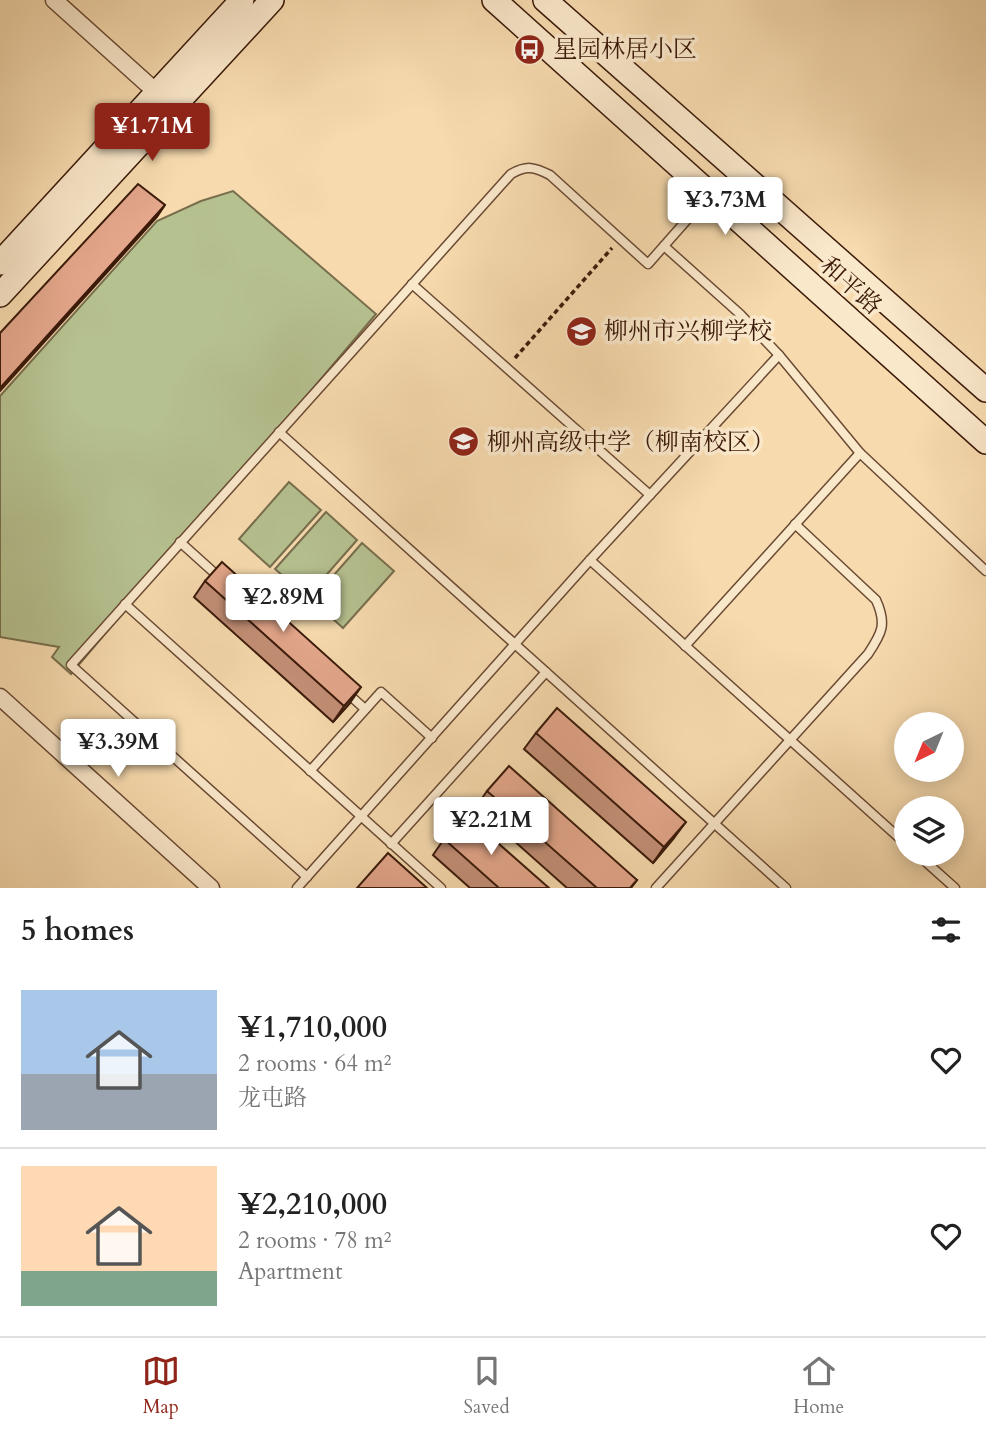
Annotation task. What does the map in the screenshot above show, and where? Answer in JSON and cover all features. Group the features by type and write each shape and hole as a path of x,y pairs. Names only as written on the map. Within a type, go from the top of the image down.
{"main road":[{"path":"0,295 165,100 242,0"},
{"path":"0,263 165,100 272,0"},
{"name":"和平路","path":"494,0 986,442"},
{"name":"和平路","path":"545,0 986,390"}],"street":[{"path":"54,0 165,100"},
{"path":"0,697 211,888"}],"lane":[{"path":"307,877 71,665 511,174 524,166 550,175 648,264 709,194"},
{"path":"664,246 740,314 779,355 860,453 986,571"},
{"path":"412,284 650,495"},
{"path":"297,888 590,560 779,355"},
{"path":"279,432 786,888"},
{"path":"685,646 860,453"},
{"path":"656,888 868,654 878,639 883,615 876,600 795,524"},
{"path":"180,542 232,589"},
{"path":"590,560 894,833"},
{"path":"125,604 441,888"},
{"path":"391,844 546,673"},
{"path":"334,681 365,709"},
{"path":"310,771 381,692 432,738"},
{"path":"930,866 955,888"}],"path":[{"path":"506,368 620,239"}],"green space":[{"path":"233,191 376,314 71,674 52,657 59,647 0,637 0,396 157,221 201,201"},
{"path":"289,482 321,510 270,567 239,539"},
{"path":"326,512 357,540 307,597 275,569"},
{"path":"362,543 394,571 343,628 312,600"}],"building":[{"path":"138,184 165,205 0,388 0,333"},
{"path":"222,562 361,687 344,706 205,581"},
{"path":"557,708 686,822 664,847 536,733"},
{"path":"509,766 637,880 630,888 597,888 487,791"},
{"path":"466,815 549,888 499,888 444,839"},
{"path":"388,853 427,888 357,888"}],"place":[{"name":"星园林居小区","path":"530,49"},
{"name":"柳州市兴柳学校","path":"581,331"},
{"name":"柳州高级中学（柳南校区）","path":"464,442"}]}
